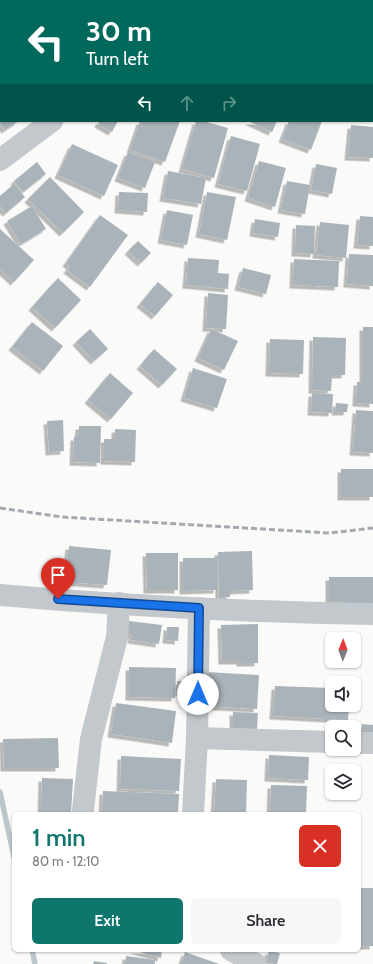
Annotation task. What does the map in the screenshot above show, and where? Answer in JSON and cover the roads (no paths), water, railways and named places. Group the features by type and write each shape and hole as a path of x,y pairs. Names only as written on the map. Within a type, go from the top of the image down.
{"street":[{"path":"0,160 51,122"},
{"path":"0,595 119,604 289,612 373,614"},
{"path":"83,810 91,739 117,637 119,604"},
{"path":"193,812 198,738 199,608"},
{"path":"198,738 325,742"},
{"path":"361,743 373,743"},
{"path":"235,952 256,964"}],"waterway":[{"path":"0,792 12,848"},
{"path":"32,952 35,964"}],"railway":[{"path":"0,508 62,517 329,533 373,528"}]}
